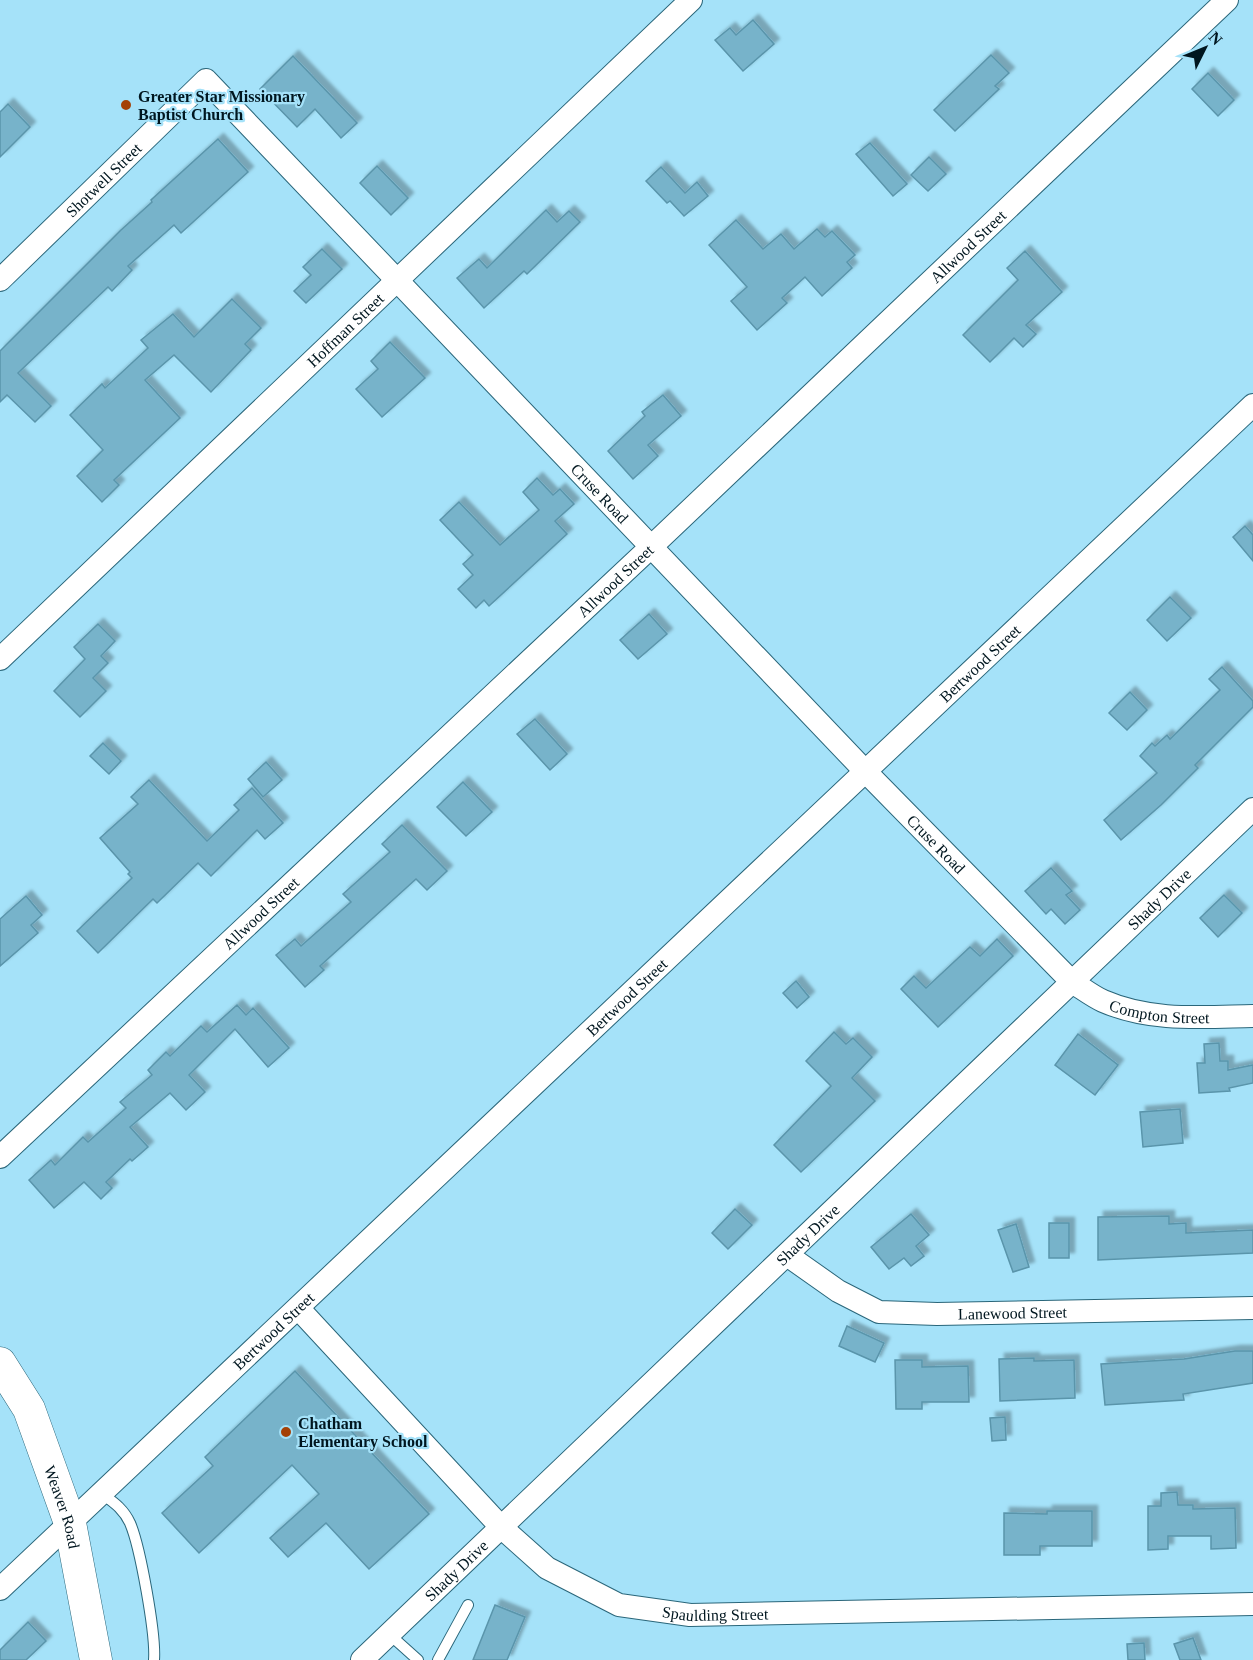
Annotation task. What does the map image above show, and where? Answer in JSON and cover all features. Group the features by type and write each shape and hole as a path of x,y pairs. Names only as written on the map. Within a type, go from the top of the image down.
{"street":[{"name":"Hoffman Street","path":"0,659 691,0"},
{"name":"Allwood Street","path":"0,1157 651,547 1227,0"},
{"name":"Cruse Road","path":"206,80 865,771 1072,982"},
{"name":"Shotwell Street","path":"0,280 206,80"},
{"name":"Bertwood Street","path":"0,1589 1253,405"},
{"name":"Shady Drive","path":"362,1660 1253,809"},
{"name":"Compton Street","path":"1072,982 1102,1001 1145,1014 1178,1018 1253,1016"},
{"name":"Lanewood Street","path":"787,1255 838,1292 879,1312 937,1314 1253,1308"},
{"name":"Spaulding Street","path":"298,1308 501,1527 547,1568 619,1605 690,1615 1253,1604"},
{"name":"Weaver Road","path":"0,1363 29,1409 70,1523 96,1660"}],"lane":[{"path":"101,1493 120,1507 130,1524 152,1628 154,1660"},
{"path":"438,1660 468,1605"},
{"path":"389,1634 418,1660"}],"building":[{"path":"753,20 774,44 743,71 715,40 730,28 736,35"},
{"path":"991,55 1009,73 995,86 999,89 955,131 934,110"},
{"path":"293,56 357,123 341,138 315,109 297,127 260,89"},
{"path":"1208,73 1234,100 1218,116 1192,89"},
{"path":"8,104 30,127 0,157 0,112"},
{"path":"218,139 248,172 181,233 174,225 128,266 132,270 112,291 108,287 18,373 51,406 35,422 7,395 0,402 0,351 152,202 151,200"},
{"path":"870,143 907,184 893,196 856,154"},
{"path":"929,157 946,174 928,191 911,175"},
{"path":"377,166 408,198 391,215 360,183"},
{"path":"661,167 685,193 697,182 708,196 684,216 670,201 667,203 646,181"},
{"path":"546,210 557,222 569,211 580,222 527,274 524,271 484,308 457,278 479,259 487,268"},
{"path":"736,220 763,249 781,234 794,249 817,229 825,237 832,231 855,255 847,262 852,268 822,296 805,277 782,298 787,303 757,330 731,301 747,287 709,245"},
{"path":"322,249 342,269 306,303 294,291 311,275 303,267"},
{"path":"1025,251 1062,292 1026,325 1036,334 1023,347 1014,338 990,362 963,335 1018,280 1007,268"},
{"path":"232,299 261,328 245,344 251,350 211,392 174,355 145,380 180,418 114,480 119,485 102,502 77,476 103,450 70,415 102,384 105,388 148,348 141,340 173,314 194,337"},
{"path":"390,342 425,378 382,417 356,389 378,369 371,361"},
{"path":"663,395 681,416 648,445 658,456 633,479 608,451 645,416 642,412"},
{"path":"537,478 553,495 560,489 574,504 555,521 567,534 489,606 484,600 476,608 458,589 473,575 463,564 473,555 440,520 459,502 500,545 539,510 523,492"},
{"path":"1245,526 1253,535 1253,561 1233,537"},
{"path":"1170,597 1191,618 1167,641 1147,620"},
{"path":"649,614 667,634 638,659 620,640"},
{"path":"98,624 115,641 101,656 108,663 93,678 106,691 80,717 54,691 85,659 74,647"},
{"path":"1222,667 1253,701 1253,707 1195,765 1198,768 1121,840 1104,820 1157,773 1140,756 1152,743 1155,746 1167,735 1170,739 1220,690 1209,679"},
{"path":"1130,692 1147,710 1127,730 1109,713"},
{"path":"535,719 567,754 550,770 517,734"},
{"path":"103,743 121,761 109,774 90,756"},
{"path":"266,762 282,780 263,797 248,779"},
{"path":"149,780 207,841 239,810 234,805 252,788 283,823 265,839 257,830 211,876 198,863 157,903 153,899 98,953 77,931 132,878 128,874 130,872 100,838 138,804 131,797"},
{"path":"463,782 492,812 466,836 437,807"},
{"path":"402,825 447,871 427,890 416,879 320,966 324,970 305,987 276,955 295,939 301,946 351,902 343,894 390,852 382,844"},
{"path":"1051,868 1072,891 1066,895 1080,910 1065,924 1051,909 1046,914 1025,891"},
{"path":"1224,895 1242,913 1218,937 1200,918"},
{"path":"26,896 42,915 31,925 38,933 0,966 0,919"},
{"path":"997,939 1013,956 938,1027 901,989 914,976 926,988 970,947 980,956"},
{"path":"796,981 809,997 797,1008 783,993"},
{"path":"237,1005 246,1015 253,1008 289,1048 268,1067 235,1029 189,1075 205,1092 186,1110 170,1093 130,1127 148,1147 132,1161 130,1159 106,1182 112,1188 101,1199 84,1182 54,1208 29,1180 51,1160 55,1165 83,1137 88,1142 126,1108 120,1102 152,1075 148,1070 166,1052 170,1056 201,1026 207,1032"},
{"path":"834,1032 846,1044 853,1038 872,1057 852,1078 875,1101 801,1172 774,1145 831,1086 806,1061"},
{"path":"1078,1034 1118,1065 1095,1095 1055,1065"},
{"path":"1219,1043 1220,1061 1228,1061 1228,1070 1253,1065 1253,1083 1229,1088 1230,1091 1199,1093 1197,1063 1205,1063 1204,1044"},
{"path":"1180,1109 1183,1143 1143,1147 1140,1112"},
{"path":"735,1209 752,1225 728,1249 712,1233"},
{"path":"911,1214 929,1235 916,1246 924,1256 911,1266 904,1258 889,1269 871,1247"},
{"path":"1169,1216 1169,1224 1186,1223 1186,1233 1253,1230 1253,1253 1098,1260 1098,1217"},
{"path":"1049,1223 1069,1223 1069,1258 1049,1258"},
{"path":"1016,1224 1029,1267 1013,1272 998,1230"},
{"path":"847,1326 884,1343 875,1362 839,1346"},
{"path":"1235,1351 1253,1351 1253,1383 1183,1394 1184,1400 1105,1405 1101,1364 1184,1359"},
{"path":"1034,1358 1034,1361 1074,1360 1075,1398 1000,1401 999,1359"},
{"path":"895,1360 922,1360 922,1367 968,1366 969,1402 922,1402 922,1409 896,1409"},
{"path":"295,1371 429,1514 369,1569 326,1523 288,1557 270,1538 319,1494 292,1465 199,1553 162,1513 213,1466 205,1457"},
{"path":"1005,1417 1006,1440 992,1441 990,1418"},
{"path":"1177,1492 1178,1505 1193,1505 1193,1509 1235,1508 1236,1548 1211,1549 1211,1536 1168,1536 1168,1549 1148,1550 1148,1506 1161,1506 1161,1493"},
{"path":"1047,1511 1092,1511 1092,1546 1040,1546 1040,1555 1004,1555 1004,1513 1047,1514"},
{"path":"495,1605 525,1617 507,1660 473,1660"},
{"path":"28,1622 46,1641 26,1660 0,1660 0,1650"},
{"path":"1193,1638 1201,1660 1180,1660 1174,1644"},
{"path":"1144,1643 1145,1660 1128,1660 1127,1644"}],"place":[{"name":"Greater Star Missionary Baptist Church","path":"126,105"},
{"name":"Chatham Elementary School","path":"286,1432"}]}
